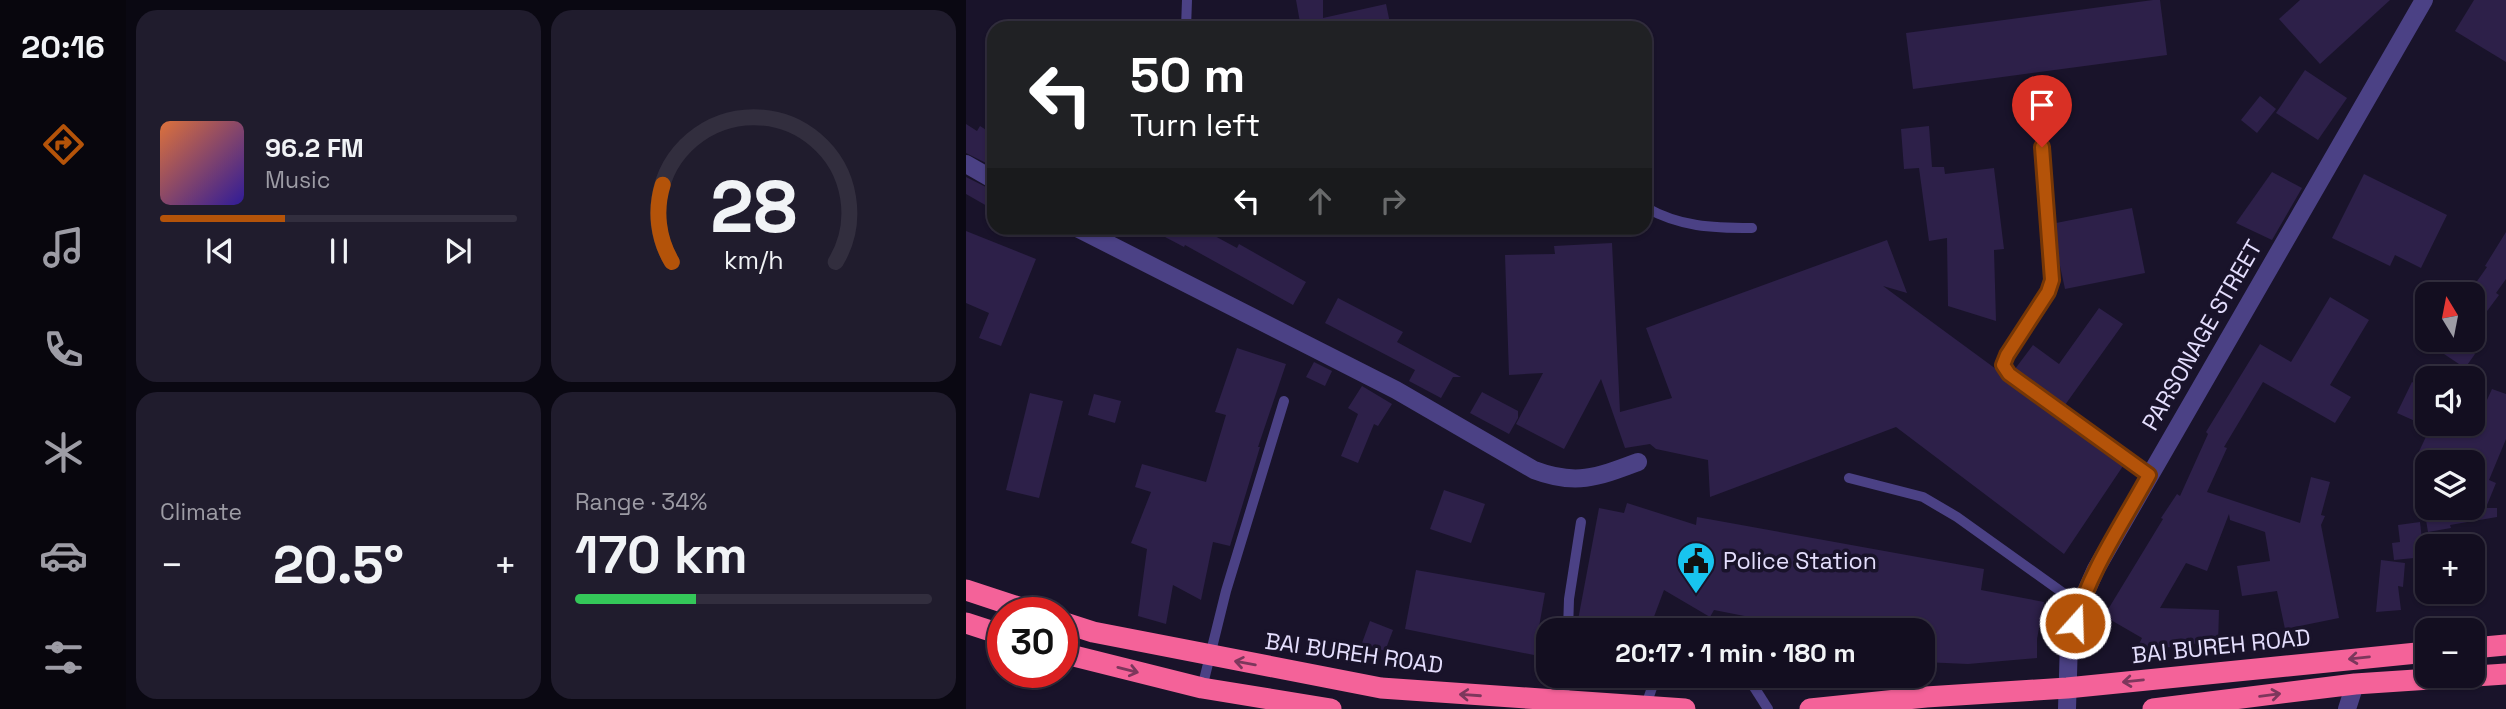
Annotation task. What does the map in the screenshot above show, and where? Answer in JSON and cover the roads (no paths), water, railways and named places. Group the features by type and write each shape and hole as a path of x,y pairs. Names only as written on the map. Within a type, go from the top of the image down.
{"highway":[{"path":"966,590 987,597"},
{"path":"966,623 987,630"},
{"name":"BAI BUREH ROAD","path":"1078,627 1210,657 1381,688 1685,709"},
{"path":"2485,647 2506,645"},
{"name":"BAI BUREH ROAD","path":"1810,709 1926,697 2067,698 2415,654"},
{"path":"1078,657 1202,688 1331,709"},
{"path":"2153,709 2356,684 2506,674"}],"street":[{"name":"PARSONAGE STREET","path":"2067,698 2069,640 2080,605 2096,569 2424,0"},
{"path":"966,164 987,176"},
{"path":"1091,235 1396,390 1534,470 1555,478 1581,479 1606,474 1638,462"},
{"path":"2347,709 2356,684"}],"lane":[{"path":"1186,21 1187,0"},
{"path":"2042,147 2052,280 2048,292 2003,365 2009,374 2149,475"},
{"path":"1652,211 1676,222 1715,228 1752,228"},
{"path":"1202,688 1226,591 1284,401"},
{"path":"1849,478 1923,497 1957,517 2080,605"},
{"path":"1568,618 1581,522"},
{"path":"1564,702 1565,688"},
{"path":"1645,708 1652,688"},
{"path":"1755,688 1768,709"}],"place":[{"name":"Police Station","path":"1696,595"}]}
